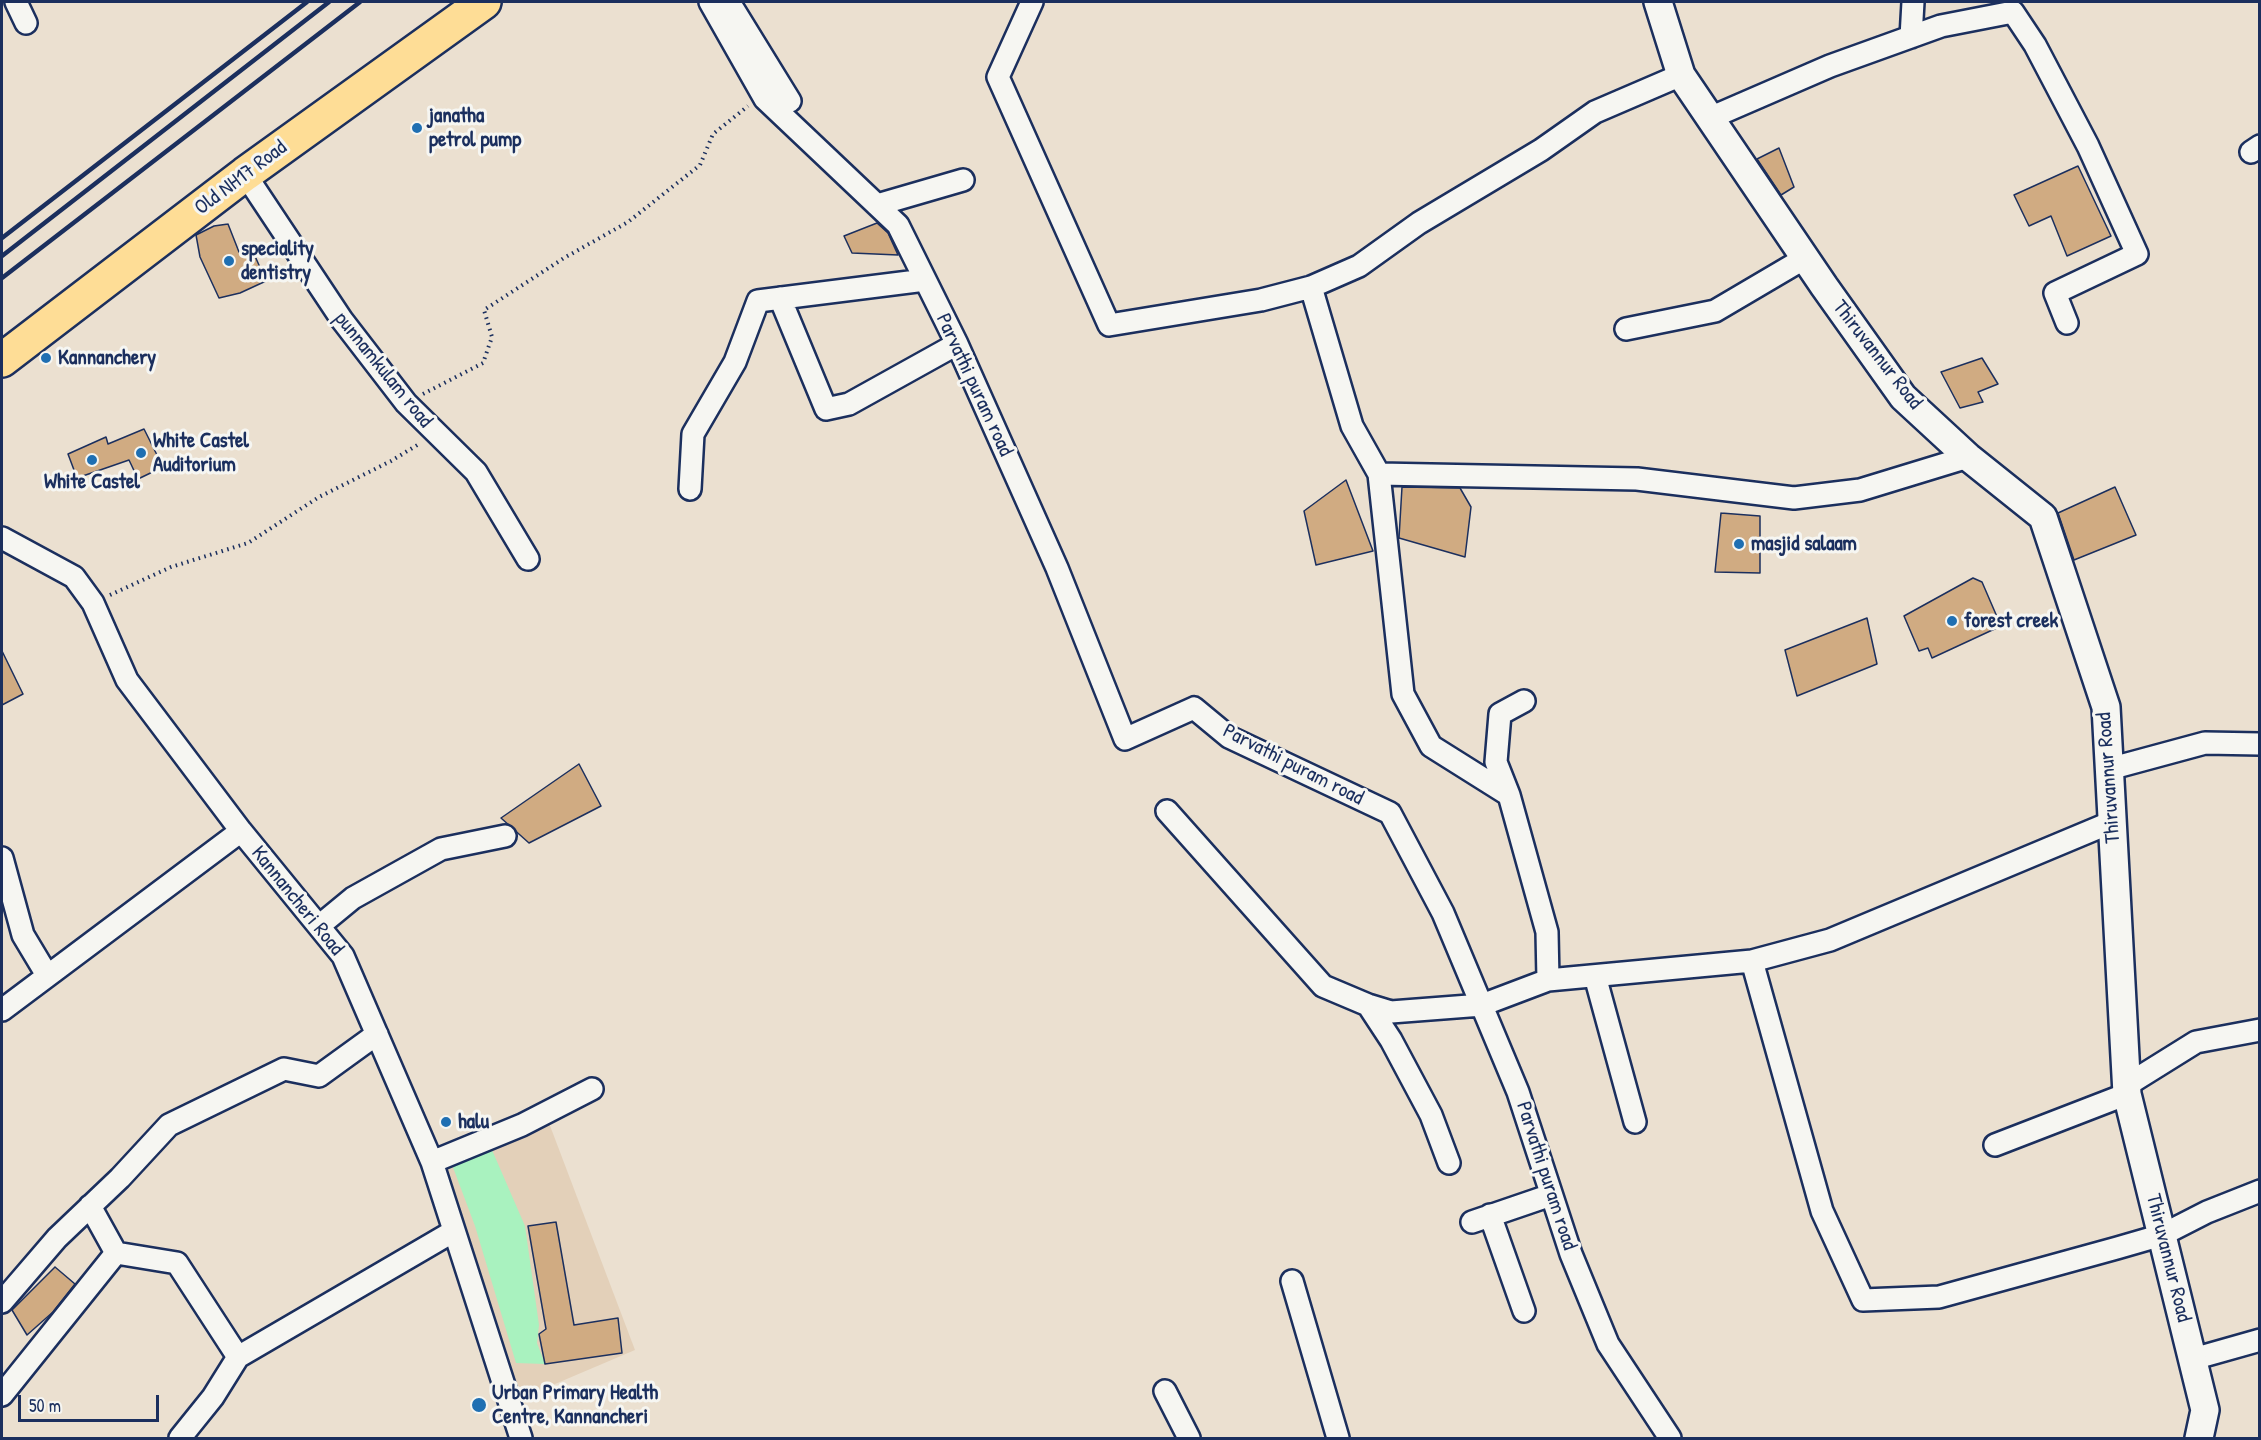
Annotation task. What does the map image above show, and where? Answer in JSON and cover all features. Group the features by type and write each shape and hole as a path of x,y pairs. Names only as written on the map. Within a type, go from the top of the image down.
{"main road":[{"name":"Old NH17 Road","path":"2,360 245,174 484,2"}],"street":[{"path":"16,2 26,23"},
{"name":"Parvathi puram road","path":"710,2 765,99 898,225 957,344 1057,568 1125,739 1194,708 1228,737 1390,813 1443,913 1518,1092 1571,1254 1608,1344 1670,1438"},
{"path":"729,2 790,101"},
{"path":"1032,2 998,78 1108,325 1261,300 1311,287 1359,266 1419,223 1541,150 1595,112 1681,75"},
{"name":"Thiruvannur Road","path":"1658,2 1681,75 1903,397 1968,457 2043,517 2106,707 2127,1089 2205,1410 2199,1438"},
{"path":"1911,37 1913,2"},
{"path":"1710,118 1830,66 1941,26 2013,12 2035,45 2088,146 2137,254 2055,293 2067,323"},
{"name":"punnamkulam road","path":"245,174 342,320 406,403 476,472 528,559"},
{"path":"877,205 963,180"},
{"path":"1626,329 1715,311 1805,258"},
{"path":"690,489 693,434 735,362 758,301 926,280"},
{"path":"1311,287 1352,426 1379,474 1403,694 1431,746 1509,795"},
{"path":"780,298 826,409 849,404 957,344"},
{"path":"1379,474 1637,479 1794,498 1860,490 1968,457"},
{"name":"Kannancheri Road","path":"2,538 74,577 93,603 127,680 241,831 343,956 432,1162 521,1438"},
{"path":"1524,701 1500,714 1496,762 1509,795 1547,932 1548,980"},
{"path":"2109,769 2205,743 2259,744"},
{"path":"1167,811 1323,986 1368,1005 1391,1011 1482,1005 1548,980 1752,961 1830,940 2112,822"},
{"path":"2,1010 241,831"},
{"path":"319,926 353,898 441,849 505,836"},
{"path":"2,858 23,935 47,975"},
{"path":"1752,961 1822,1211 1863,1300 1939,1297 2162,1235 2206,1212 2259,1191"},
{"path":"1595,976 1635,1122"},
{"path":"1368,1005 1391,1040 1431,1114 1449,1163"},
{"path":"1995,1145 2127,1089 2196,1042 2259,1030"},
{"path":"2,1302 57,1238 170,1125 284,1069 319,1076 377,1034"},
{"path":"432,1162 522,1125 592,1089"},
{"path":"1524,1311 1481,1219 1551,1195"},
{"path":"90,1206 116,1253"},
{"path":"180,1438 213,1397 238,1357 454,1231"},
{"path":"116,1253 177,1263 238,1357"},
{"path":"2,1395 116,1253"},
{"path":"1292,1281 1338,1438"},
{"path":"2193,1359 2259,1340"},
{"path":"1165,1391 1189,1438"}],"path":[{"path":"406,403 483,363 492,337 484,310 564,258 628,222 700,165 713,134 757,100"},
{"path":"93,603 171,567 248,543 319,496 391,461 435,434"}],"shaded area":[{"path":"549,1123 635,1350 515,1401 440,1163"}],"green space":[{"path":"492,1150 525,1226 539,1325 537,1343 545,1364 516,1363 475,1226 451,1162"}],"building":[{"path":"1779,148 1794,187 1781,195 1757,159"},
{"path":"2078,166 2111,236 2067,256 2051,216 2029,226 2014,195"},
{"path":"877,223 888,233 898,255 852,253 844,236"},
{"name":"speciality dentistry","path":"228,224 239,252 251,247 266,281 240,293 219,298 200,257 196,235 214,226"},
{"path":"1982,358 1998,384 1978,392 1983,402 1960,408 1941,372"},
{"path":"144,429 163,467 138,479 129,460 77,478 68,454 106,437 108,444"},
{"path":"1346,480 1373,551 1316,565 1304,511"},
{"path":"1402,487 1460,488 1471,507 1465,557 1399,538"},
{"path":"2115,487 2136,535 2074,560 2058,513"},
{"name":"masjid salaam","path":"1721,513 1760,516 1760,573 1715,572"},
{"name":"forest creek","path":"1973,578 1982,582 2001,626 1932,658 1928,648 1919,651 1904,616"},
{"path":"1867,618 1877,664 1797,696 1785,650"},
{"path":"2,651 23,694 2,705"},
{"path":"579,764 601,806 529,843 501,818"},
{"path":"556,1222 574,1325 618,1318 622,1353 545,1364 539,1334 546,1329 528,1226"},
{"path":"55,1267 75,1284 53,1312 27,1335 12,1310"}],"railway":[{"path":"2,238 307,2"},
{"path":"2,256 329,2"},
{"path":"2,278 360,2"}],"place":[{"name":"janatha petrol pump","path":"417,128"},
{"name":"speciality dentistry","path":"229,261"},
{"name":"Kannanchery","path":"46,358"},
{"name":"White Castel Auditorium","path":"141,453"},
{"name":"White Castel","path":"92,460"},
{"name":"masjid salaam","path":"1739,544"},
{"name":"forest creek","path":"1952,621"},
{"name":"halu","path":"446,1122"},
{"name":"Urban Primary Health Centre, Kannancheri","path":"479,1405"}]}
